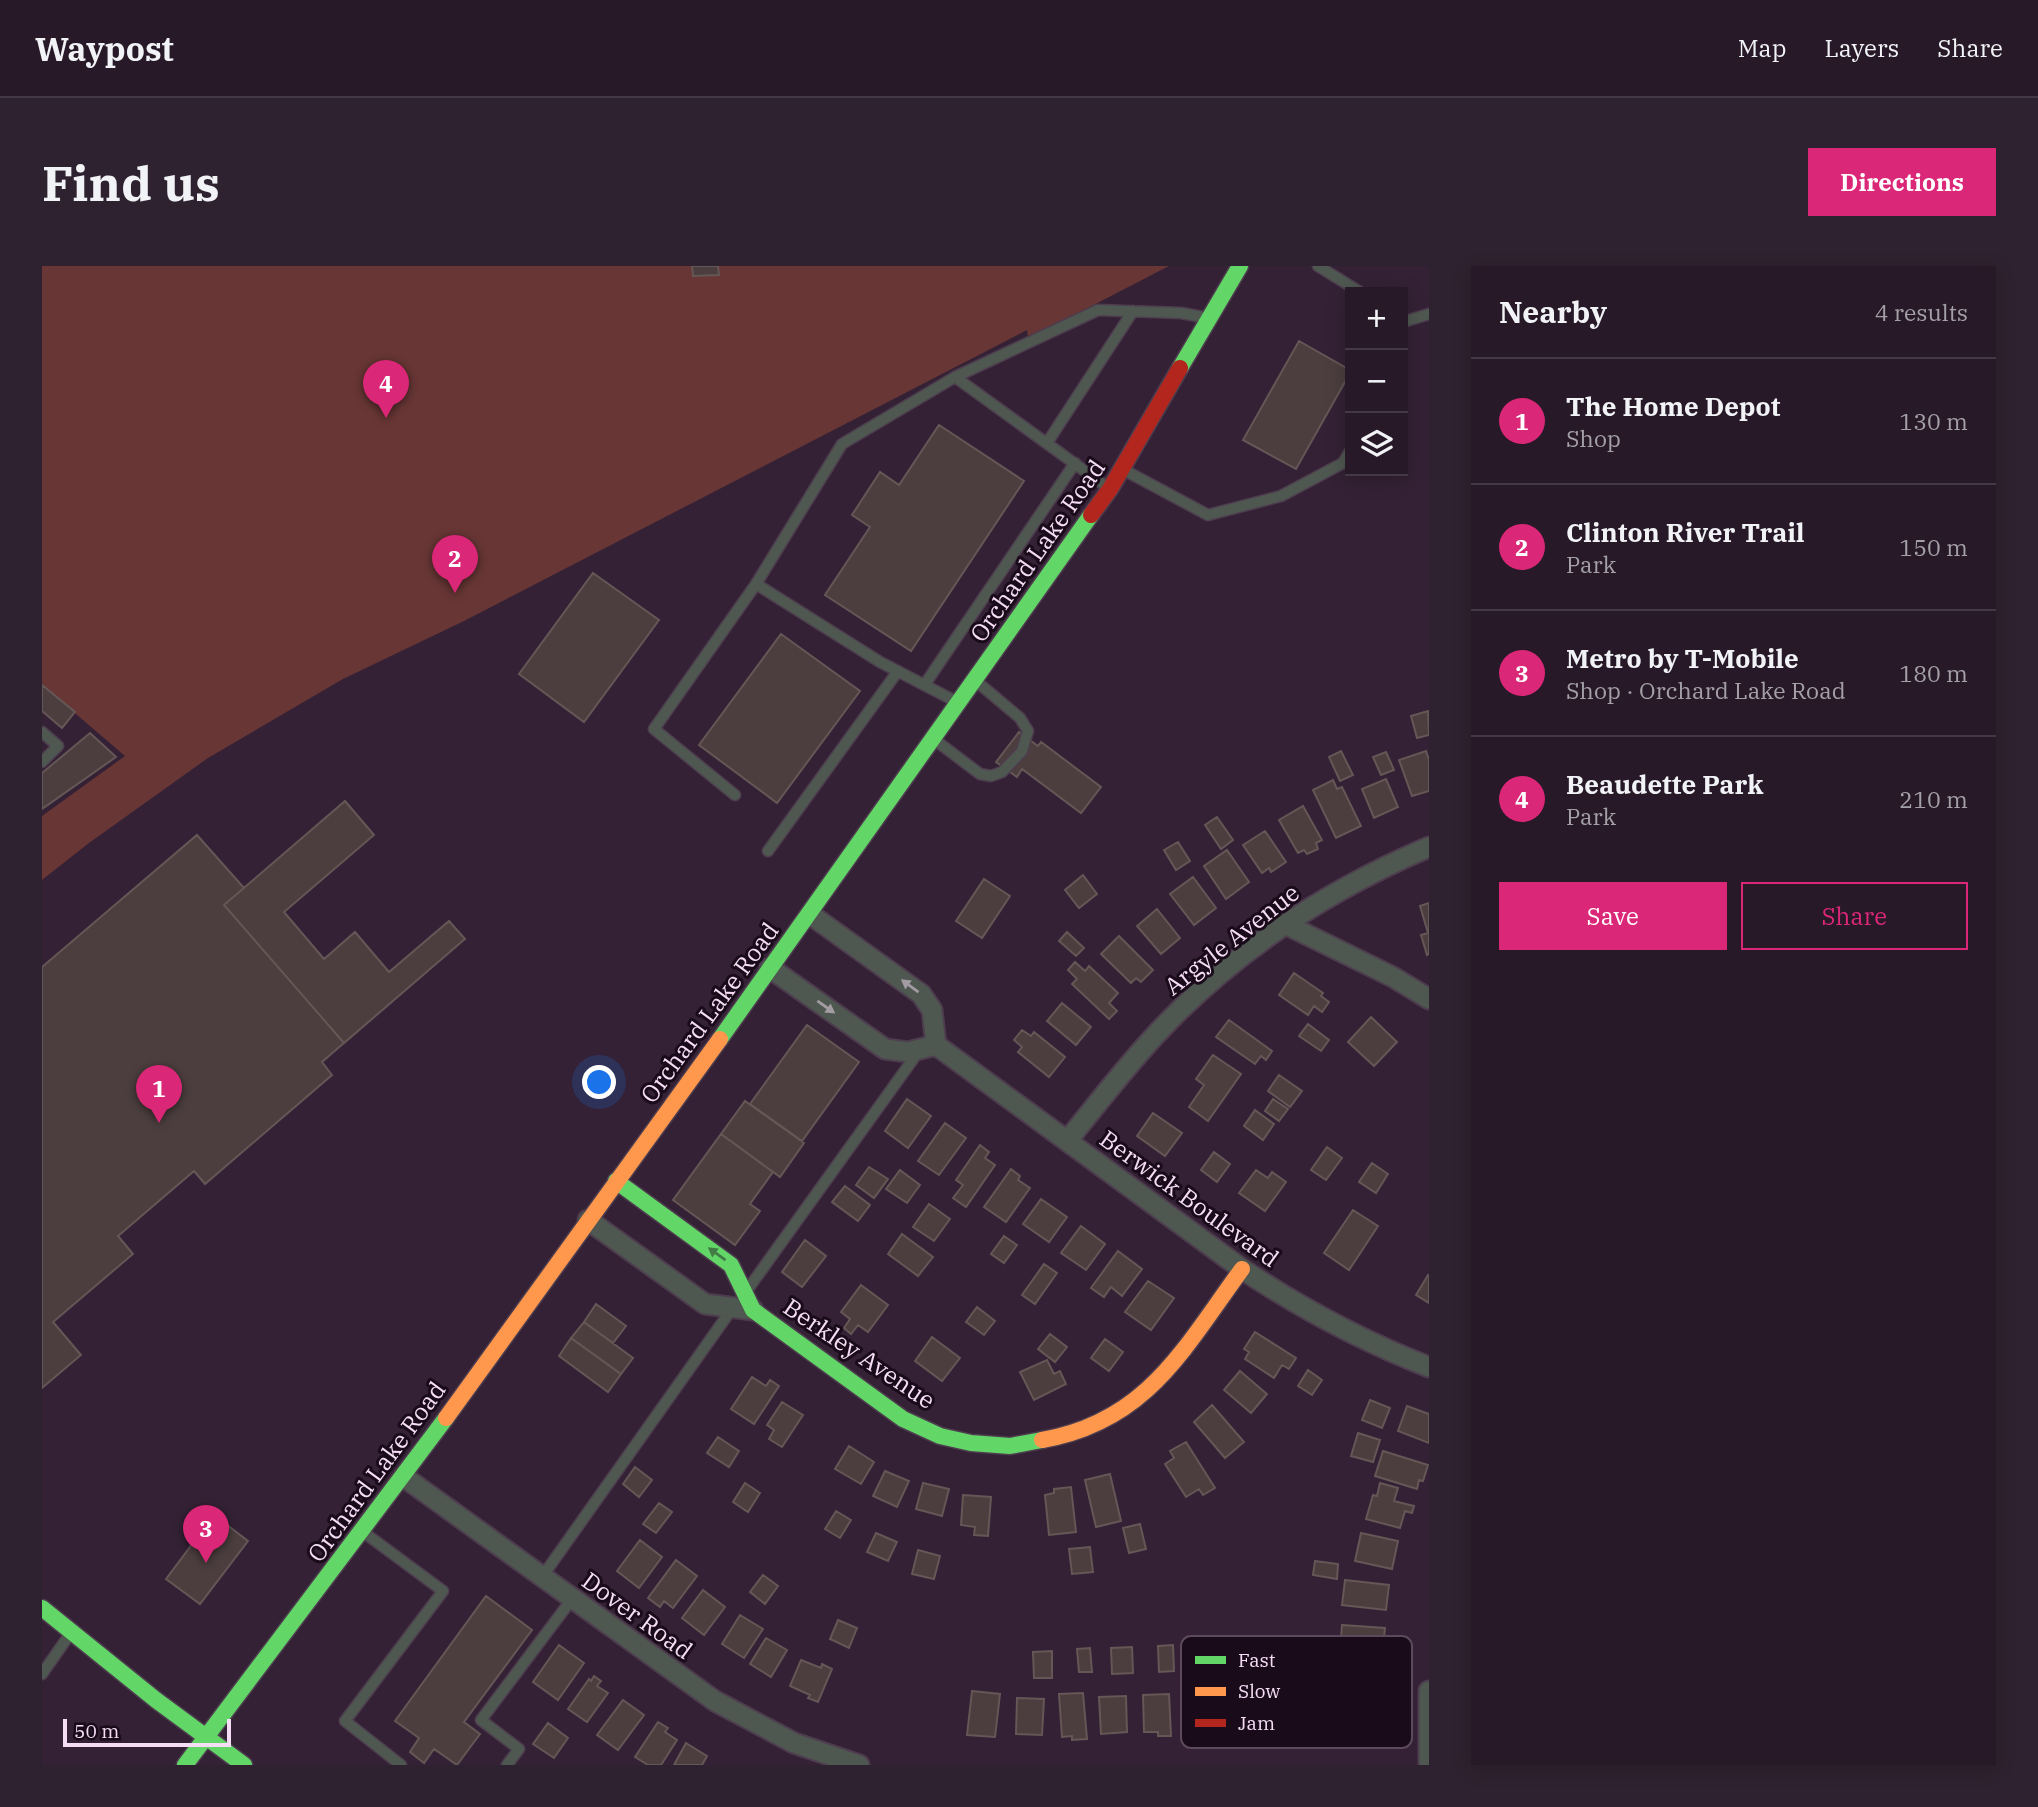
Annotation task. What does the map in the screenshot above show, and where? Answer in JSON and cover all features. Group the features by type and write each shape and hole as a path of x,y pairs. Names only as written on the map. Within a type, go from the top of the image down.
{"main road":[{"name":"Orchard Lake Road","path":"185,1765 404,1477 770,968 811,915 960,704 1110,489 1240,266"},
{"name":"Berkley Avenue","path":"616,1181 732,1265 753,1310 903,1419 940,1436 984,1445 1019,1445 1046,1441 1088,1429 1109,1419 1143,1395 1170,1367 1242,1269"},
{"path":"42,1608 244,1765"}],"street":[{"name":"Argyle Avenue","path":"1067,1141 1164,1026 1222,972 1285,924 1353,883 1429,847"},
{"path":"770,968 885,1049 908,1052 928,1048 932,1010 921,994 811,915"},
{"path":"1285,924 1393,977 1429,999"},
{"name":"Berwick Boulevard","path":"928,1048 1067,1141 1242,1269 1329,1322 1429,1367"},
{"name":"Berkley Avenue","path":"588,1220 705,1304 753,1310"},
{"name":"Dover Road","path":"404,1477 691,1685 741,1716 794,1742 859,1765"},
{"path":"1429,1691 1429,1765"}],"lane":[{"path":"1318,266 1352,287"},
{"path":"735,795 654,729 756,584 842,444 955,377 1098,310 1181,313 1212,318"},
{"path":"1047,443 1133,311"},
{"path":"1408,320 1429,314"},
{"path":"955,377 1110,489"},
{"path":"1122,470 1208,515 1280,496 1345,460"},
{"path":"925,684 1074,463"},
{"path":"756,584 898,671 960,704"},
{"path":"768,852 898,671"},
{"path":"934,739 980,774 991,776 1002,772 1022,751 1028,731 1020,718 975,680"},
{"path":"42,733 58,746 42,762"},
{"path":"542,1577 732,1309 928,1048"},
{"path":"362,1531 443,1591 345,1721 401,1765"},
{"path":"507,1765 519,1749 481,1720 572,1599"},
{"path":"42,1674 71,1632"}],"shaded area":[{"path":"42,266 1169,266 1028,339 1027,330 464,621 343,679 208,758 42,880 42,816 125,756 42,685"}],"building":[{"path":"692,266 718,266 719,275 693,276"},
{"path":"1299,341 1345,367 1345,382 1296,469 1243,440"},
{"path":"939,425 1024,481 911,651 825,595 870,527 852,515 880,472 899,485"},
{"path":"593,573 659,620 584,722 519,674"},
{"path":"781,634 860,691 777,803 699,745"},
{"path":"42,685 75,712 62,728 42,711"},
{"path":"1428,711 1429,735 1417,738 1411,716"},
{"path":"1019,732 1038,746 1041,742 1101,787 1081,813 1022,769 1017,777 996,762"},
{"path":"90,733 116,757 42,809 42,773"},
{"path":"1341,751 1353,775 1340,781 1329,757"},
{"path":"1426,751 1429,760 1429,791 1412,796 1399,760"},
{"path":"1386,752 1394,770 1381,775 1373,757"},
{"path":"1386,779 1398,807 1374,818 1362,789"},
{"path":"1333,780 1337,789 1342,787 1361,826 1336,838 1313,790"},
{"path":"345,801 374,835 284,912 324,959 355,932 389,972 449,921 465,939 344,1043 224,905"},
{"path":"1303,806 1322,840 1316,843 1318,849 1307,854 1304,850 1298,853 1279,820"},
{"path":"1217,817 1233,840 1221,849 1205,825"},
{"path":"1265,831 1286,862 1271,872 1269,868 1262,873 1243,845"},
{"path":"197,835 244,888 224,905 344,1043 322,1062 332,1075 205,1184 194,1171 118,1236 133,1254 53,1322 81,1355 42,1388 42,967"},
{"path":"1178,842 1190,861 1176,870 1164,850"},
{"path":"1227,850 1249,882 1226,899 1204,866"},
{"path":"1083,875 1097,894 1079,908 1065,890"},
{"path":"1193,877 1216,908 1194,925 1170,894"},
{"path":"984,879 1010,896 982,938 956,921"},
{"path":"1429,903 1429,954 1427,955 1421,935 1428,933 1420,906"},
{"path":"1157,909 1180,938 1161,954 1137,926"},
{"path":"1067,932 1084,948 1076,956 1059,941"},
{"path":"1119,936 1153,970 1141,982 1136,978 1131,983 1101,954"},
{"path":"1075,962 1085,971 1089,966 1118,993 1109,1003 1117,1011 1109,1019 1072,984 1077,979 1068,970"},
{"path":"1294,973 1323,993 1321,996 1329,1002 1322,1012 1314,1006 1308,1015 1279,995"},
{"path":"1062,1003 1091,1027 1076,1045 1047,1021"},
{"path":"1371,1017 1397,1042 1374,1066 1348,1042"},
{"path":"1229,1020 1272,1051 1266,1060 1261,1056 1255,1064 1216,1037"},
{"path":"1308,1024 1329,1040 1321,1051 1299,1036"},
{"path":"807,1025 859,1062 802,1141 750,1104"},
{"path":"1022,1030 1031,1036 1034,1032 1065,1057 1049,1077 1018,1052 1022,1047 1014,1040"},
{"path":"1213,1055 1241,1074 1208,1121 1189,1107 1204,1085 1196,1079"},
{"path":"1279,1075 1302,1091 1290,1107 1268,1091"},
{"path":"907,1099 931,1116 908,1148 885,1131"},
{"path":"1273,1099 1288,1109 1279,1121 1265,1111"},
{"path":"745,1101 804,1143 780,1177 721,1134"},
{"path":"1255,1110 1274,1124 1263,1140 1244,1126"},
{"path":"1153,1113 1182,1133 1165,1156 1137,1136"},
{"path":"945,1123 966,1138 939,1175 918,1161"},
{"path":"721,1134 773,1172 750,1204 760,1211 735,1245 673,1200"},
{"path":"980,1145 989,1152 985,1158 995,1165 966,1207 953,1198 963,1185 956,1180"},
{"path":"1327,1147 1342,1158 1326,1180 1311,1170"},
{"path":"1214,1152 1230,1164 1217,1182 1201,1170"},
{"path":"1372,1163 1388,1174 1376,1193 1359,1182"},
{"path":"869,1167 888,1179 874,1198 856,1185"},
{"path":"1011,1169 1020,1176 1018,1180 1030,1188 1006,1222 984,1207"},
{"path":"900,1170 920,1185 907,1203 886,1189"},
{"path":"1256,1170 1268,1178 1272,1172 1286,1182 1265,1211 1239,1193"},
{"path":"845,1186 870,1205 858,1221 832,1202"},
{"path":"1041,1199 1067,1217 1049,1242 1023,1224"},
{"path":"929,1204 950,1219 934,1241 913,1227"},
{"path":"1353,1210 1378,1226 1349,1270 1324,1253"},
{"path":"1081,1226 1105,1244 1086,1270 1061,1253"},
{"path":"902,1234 933,1257 918,1276 888,1254"},
{"path":"1004,1236 1017,1245 1004,1263 991,1254"},
{"path":"805,1240 826,1256 802,1287 782,1272"},
{"path":"1118,1251 1142,1269 1122,1296 1111,1287 1104,1297 1091,1288"},
{"path":"1044,1264 1057,1273 1035,1304 1022,1295"},
{"path":"1429,1276 1429,1303 1416,1295"},
{"path":"1148,1281 1174,1298 1151,1330 1125,1312"},
{"path":"861,1285 888,1305 868,1332 858,1325 851,1334 844,1328 850,1319 841,1312"},
{"path":"596,1304 626,1326 613,1343 584,1322"},
{"path":"977,1307 995,1321 984,1335 966,1322"},
{"path":"584,1322 633,1358 621,1374 571,1338"},
{"path":"1255,1332 1296,1358 1289,1369 1282,1365 1274,1378 1245,1359 1249,1352 1244,1349"},
{"path":"1050,1334 1067,1347 1055,1362 1038,1349"},
{"path":"932,1337 960,1358 942,1381 915,1361"},
{"path":"571,1338 621,1374 608,1392 559,1356"},
{"path":"1105,1339 1123,1352 1109,1371 1091,1358"},
{"path":"1047,1360 1054,1374 1060,1371 1066,1384 1034,1400 1020,1372"},
{"path":"1308,1370 1322,1380 1312,1395 1298,1386"},
{"path":"1240,1371 1267,1394 1251,1413 1224,1390"},
{"path":"752,1377 766,1386 770,1380 779,1386 754,1424 731,1409"},
{"path":"1370,1400 1390,1408 1382,1428 1362,1420"},
{"path":"782,1402 803,1415 782,1447 769,1439 774,1430 767,1425"},
{"path":"1212,1405 1244,1442 1225,1458 1194,1422"},
{"path":"1407,1406 1429,1414 1429,1443 1398,1431"},
{"path":"1358,1433 1380,1440 1373,1462 1351,1456"},
{"path":"718,1437 739,1451 729,1467 707,1453"},
{"path":"1186,1442 1215,1488 1203,1495 1199,1489 1186,1497 1165,1464 1174,1458 1170,1451"},
{"path":"849,1446 874,1462 861,1484 835,1469"},
{"path":"1383,1451 1428,1465 1423,1481 1419,1480 1417,1489 1375,1476"},
{"path":"635,1467 652,1480 639,1497 623,1484"},
{"path":"885,1471 909,1481 897,1507 873,1496"},
{"path":"1110,1474 1121,1521 1096,1527 1085,1480"},
{"path":"745,1483 760,1493 748,1512 733,1502"},
{"path":"923,1483 949,1489 942,1516 916,1509"},
{"path":"1380,1483 1398,1488 1394,1501 1414,1506 1412,1513 1405,1511 1400,1528 1366,1519 1373,1495 1377,1496"},
{"path":"1071,1487 1076,1532 1049,1535 1045,1495 1054,1493 1054,1489"},
{"path":"963,1495 991,1497 988,1536 974,1535 975,1527 961,1525"},
{"path":"659,1503 672,1512 656,1533 643,1524"},
{"path":"836,1511 851,1520 840,1538 825,1529"},
{"path":"214,1515 248,1541 200,1604 166,1579"},
{"path":"1140,1524 1146,1549 1129,1553 1123,1528"},
{"path":"876,1533 897,1542 888,1561 867,1552"},
{"path":"1361,1533 1398,1541 1392,1569 1355,1561"},
{"path":"640,1540 662,1557 639,1588 617,1571"},
{"path":"1090,1547 1093,1572 1072,1574 1069,1549"},
{"path":"918,1550 940,1556 934,1579 912,1574"},
{"path":"676,1560 697,1576 673,1608 664,1601 660,1607 648,1598"},
{"path":"1315,1561 1338,1564 1337,1579 1313,1575"},
{"path":"763,1575 778,1586 765,1604 750,1592"},
{"path":"1345,1580 1389,1585 1386,1610 1342,1605"},
{"path":"703,1590 725,1607 704,1635 682,1618"},
{"path":"486,1596 532,1630 464,1722 480,1734 457,1765 434,1749 424,1763 410,1752 419,1738 395,1721"},
{"path":"740,1615 763,1629 744,1658 722,1644"},
{"path":"838,1620 857,1628 849,1648 830,1639"},
{"path":"1342,1625 1385,1628 1384,1636 1341,1636"},
{"path":"766,1638 787,1650 771,1677 750,1664"},
{"path":"559,1645 584,1663 558,1700 533,1682"},
{"path":"1173,1645 1174,1671 1159,1672 1158,1646"},
{"path":"1132,1647 1133,1673 1112,1674 1111,1648"},
{"path":"1090,1648 1092,1672 1079,1672 1077,1649"},
{"path":"1052,1651 1052,1678 1034,1678 1033,1652"},
{"path":"801,1660 821,1668 822,1664 832,1669 818,1702 808,1698 810,1695 790,1686"},
{"path":"594,1676 601,1681 597,1686 608,1693 587,1722 568,1709"},
{"path":"972,1691 1000,1694 995,1737 967,1735"},
{"path":"1083,1693 1087,1739 1072,1740 1072,1736 1062,1737 1059,1694"},
{"path":"1169,1694 1171,1736 1144,1732 1143,1695"},
{"path":"1126,1696 1127,1732 1101,1734 1099,1697"},
{"path":"1017,1698 1044,1699 1042,1735 1016,1734"},
{"path":"623,1700 644,1715 618,1750 597,1735"},
{"path":"658,1722 668,1728 665,1732 677,1740 661,1765 648,1765 635,1757"},
{"path":"548,1723 568,1738 554,1758 533,1744"},
{"path":"686,1743 707,1756 702,1765 674,1765"}],"traffic: fast":[{"path":"1180,368 1240,266"},
{"path":"720,1039 1091,515"},
{"path":"616,1181 731,1265 753,1310 903,1419 940,1436 971,1443 1010,1446 1042,1440"},
{"path":"185,1765 446,1418"},
{"path":"42,1608 156,1700 244,1765"}],"traffic: slow":[{"path":"446,1418 720,1039"},
{"path":"1042,1440 1078,1431 1109,1417 1136,1399 1181,1353 1242,1269"}],"traffic: jam":[{"path":"1091,515 1110,489 1180,368"}],"place":[{"name":"Beaudette Park","path":"386,418"},
{"name":"Clinton River Trail","path":"455,593"},
{"name":"The Home Depot","path":"159,1123"},
{"name":"Metro by T-Mobile","path":"206,1563"}]}
